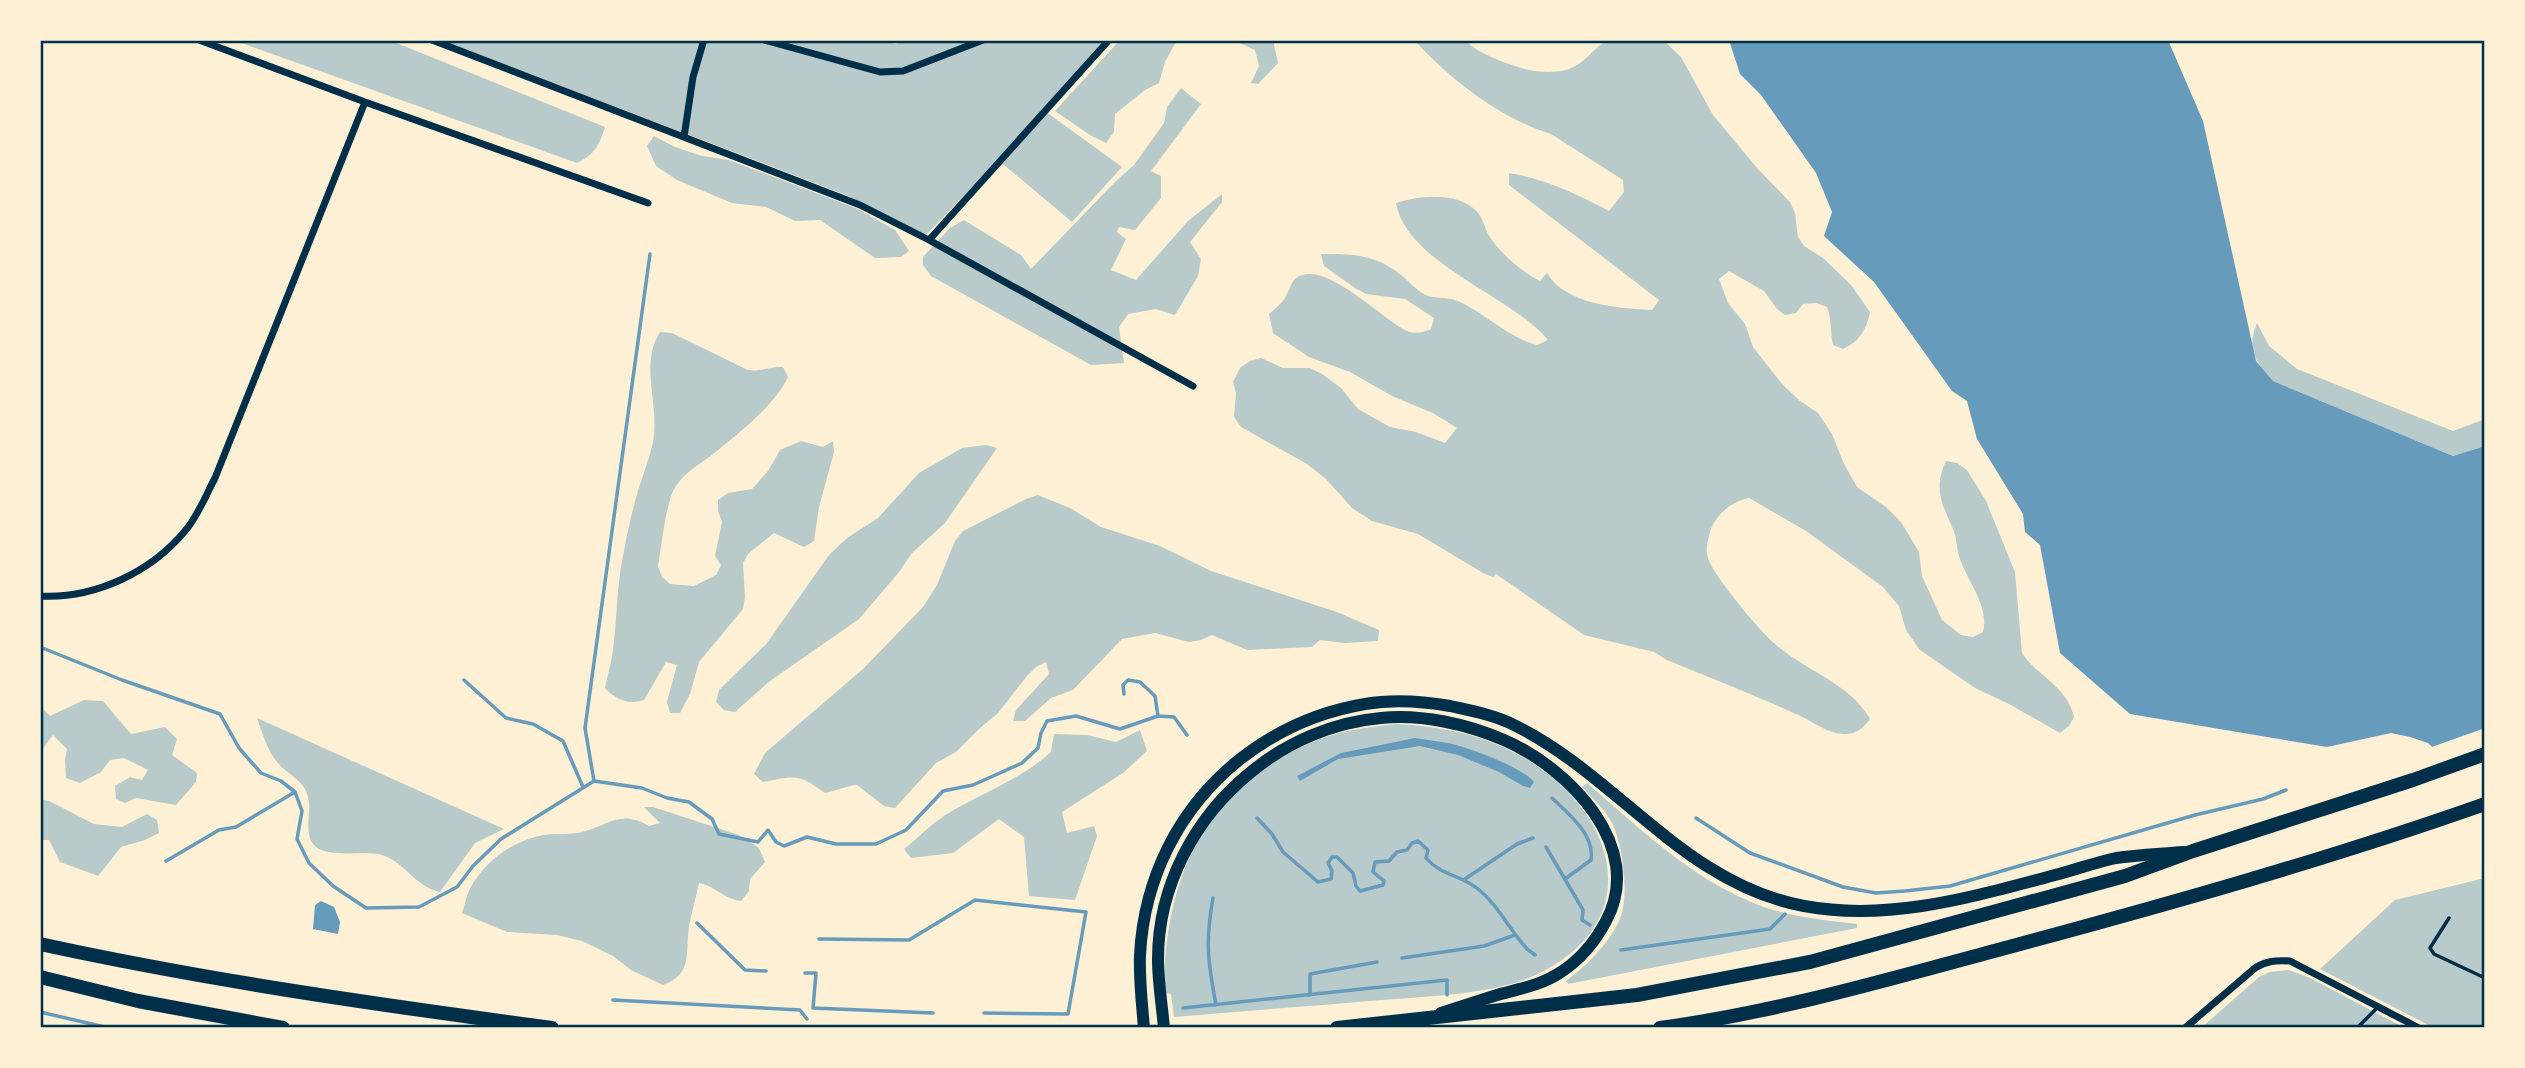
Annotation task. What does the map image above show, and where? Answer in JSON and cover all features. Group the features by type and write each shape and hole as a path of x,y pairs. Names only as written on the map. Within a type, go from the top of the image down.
{"highway":[{"path":"1337,1028 1637,995 1810,962 2125,876 2485,754"},
{"path":"1660,1028 1723,1019 1818,999 2140,912 2426,825 2485,804"},
{"path":"40,944 150,968 334,999 552,1028"},
{"path":"40,977 138,1001 283,1028"}],"main road":[{"path":"1144,1028 1140,957 1145,905 1157,869 1172,839 1199,797 1231,766 1263,741 1306,719 1340,708 1385,701 1426,702 1480,712 1513,724 1589,773 1663,836 1711,870 1762,895 1839,912 1884,911 1957,900 2117,859 2193,851"},
{"path":"1164,1028 1158,958 1164,910 1175,872 1206,816 1230,788 1266,759 1299,740 1337,726 1381,718 1420,718 1467,727 1506,741 1543,763 1574,788 1598,816 1612,846 1617,883 1613,909 1597,939 1579,959 1560,974 1535,985 1415,1021"},
{"path":"1695,1028 1723,1019"}],"street":[{"path":"199,40 648,202"},
{"path":"432,40 860,205 929,240 1193,386"},
{"path":"764,40 880,72 903,71 983,40"},
{"path":"929,240 1109,40"},
{"path":"684,136 693,77 705,41"},
{"path":"40,596 79,593 121,580 158,560 187,529 215,478 365,102"},
{"path":"2185,1028 2255,968 2274,961 2290,961 2419,1028"}],"lane":[{"path":"2449,918 2430,948 2434,954 2485,978"},
{"path":"2357,1028 2378,1006"}],"shaded area":[{"path":"233,40 389,40 605,127 596,149 577,163"},
{"path":"441,40 878,40 896,44 903,40 1108,40 1042,109 1122,167 1072,222 998,160 926,235 846,195"},
{"path":"1120,40 1177,40 1165,62 1159,83 1145,90 1115,114 1114,132 1106,143 1055,111"},
{"path":"1233,40 1273,40 1278,63 1258,84 1251,83 1259,66 1255,50"},
{"path":"1414,40 1463,40 1500,61 1544,72 1572,68 1609,40 1663,40 1681,57 1713,115 1757,168 1790,202 1795,213 1798,237 1804,246 1823,258 1851,285 1870,312 1861,334 1854,343 1843,349 1833,345 1827,307 1816,303 1803,304 1796,313 1785,315 1764,291 1729,271 1719,279 1728,303 1745,324 1753,347 1782,384 1818,413 1832,434 1857,487 1886,507 1901,522 1919,552 1922,576 1942,620 1961,635 1973,637 1983,632 1983,613 1962,565 1954,532 1940,496 1940,480 1946,461 1957,463 1967,470 1986,501 2015,572 2022,653 2065,697 2074,717 2069,726 2060,733 1975,688 1920,650 1906,630 1899,606 1883,587 1806,531 1749,498 1731,506 1716,520 1708,541 1708,558 1727,589 1767,636 1786,653 1838,686 1861,706 1870,719 1855,732 1843,734 1831,731 1654,652 1584,635 1496,574 1493,577 1483,573 1418,534 1372,521 1352,508 1326,479 1307,464 1241,427 1234,417 1236,393 1233,382 1240,368 1261,358 1283,368 1310,368 1322,374 1341,388 1358,409 1390,427 1416,432 1445,443 1457,428 1433,413 1392,396 1350,372 1309,357 1273,333 1269,314 1283,300 1295,279 1307,274 1322,276 1338,283 1410,332 1431,329 1434,318 1405,299 1366,294 1355,288 1324,266 1321,254 1354,255 1373,259 1404,277 1422,293 1458,301 1526,341 1537,345 1548,340 1510,308 1462,278 1419,244 1404,225 1396,203 1429,197 1462,201 1479,214 1492,241 1518,267 1540,281 1547,273 1556,284 1580,298 1609,306 1652,310 1659,300 1509,185 1509,173 1561,188 1609,211 1624,192 1623,180 1551,134 1513,118 1476,96"},
{"path":"1181,88 1201,104 1151,171 1161,176 1161,198 1135,230 1119,227 1117,232 1126,239 1111,270 1136,280 1188,221 1222,194 1222,202 1190,242 1201,259 1198,276 1175,315 1156,309 1128,314 1119,327 1124,363 1091,365 931,276 923,265 923,257 950,228 964,220 1021,255 1031,269 1134,165 1164,123 1167,107"},
{"path":"654,136 675,147 702,156 729,160 858,209 895,230 909,251 901,257 875,258 820,220 795,221 766,207 732,203 677,180 656,166 647,146"},
{"path":"2257,323 2269,346 2297,369 2453,431 2485,419 2485,446 2453,456 2273,381 2261,367 2252,348"},
{"path":"660,332 672,333 748,370 783,367 788,377 775,398 757,417 691,470 675,488 667,513 658,566 662,577 670,584 694,586 716,575 721,565 715,556 722,522 718,500 728,493 752,489 768,471 780,450 801,441 823,447 833,441 834,452 819,507 814,541 804,547 774,533 748,554 743,563 743,609 699,662 690,694 680,713 670,713 667,702 677,665 666,662 644,700 623,700 605,688 613,647 625,545 653,442 654,414 650,372 654,345"},
{"path":"986,445 997,448 945,523 912,553 859,619 770,681 735,712 724,710 716,702 719,690 767,643 829,555 847,538 878,518 919,473 962,448"},
{"path":"1038,495 1070,508 1101,527 1160,546 1211,571 1337,612 1379,630 1378,641 1344,643 1320,640 1312,647 1247,650 1212,635 1189,642 1155,633 1122,639 1073,690 1051,698 1025,721 1013,721 1016,710 1049,674 1046,662 1027,676 998,713 956,752 936,763 895,808 884,806 857,785 825,793 802,779 763,782 754,774 765,753 863,669 923,607 937,585 955,541 963,531"},
{"path":"84,700 103,701 131,734 165,727 177,739 172,755 197,773 196,782 176,805 136,798 125,803 116,799 115,786 130,777 142,780 148,770 124,758 110,760 101,772 80,783 66,778 67,749 53,735 40,752 40,706 50,716"},
{"path":"257,718 504,829 475,843 440,892 424,885 390,858 382,855 336,853 320,849 314,845 309,834 309,803 306,791 273,757"},
{"path":"1395,724 1431,727 1483,739 1531,762 1561,785 1584,811 1600,840 1608,870 1606,899 1594,927 1572,952 1538,974 1501,986 1441,996 1174,1017 1171,994 1164,993 1166,950 1173,909 1184,871 1201,836 1223,805 1251,778 1285,755 1334,734"},
{"path":"1140,730 1147,751 1123,773 1062,812 1067,833 1094,826 1097,836 1075,900 1029,896 1024,837 999,819 953,853 911,858 904,849 947,814 1039,762 1051,752 1054,734 1087,735 1116,742"},
{"path":"1587,783 1676,858 1724,889 1777,911 1857,924 1857,928 1568,984 1566,981 1589,961 1609,938 1619,921 1624,900 1624,873 1617,835 1607,815 1582,787"},
{"path":"40,799 94,824 122,827 147,814 157,820 159,833 121,847 98,876 60,862 49,840 40,840"},
{"path":"644,807 653,807 739,835 759,848 765,862 750,879 749,891 741,901 699,883 689,926 686,961 680,975 673,980 663,985 582,941 557,935 507,932 462,913 468,893 477,878 492,860 511,847 549,834 582,832 615,820 631,819 649,826 660,823"},
{"path":"2485,878 2485,1028 2434,1028 2320,969 2395,900"},
{"path":"2289,970 2310,978 2405,1028 2201,1028 2259,977 2270,972"}],"water":[{"path":"1729,40 2168,40 2203,121 2256,361 2273,381 2453,456 2485,446 2485,817 2452,766 2428,743 2391,733 2327,747 2130,714 2060,653 2040,545 2025,532 2023,514 1977,439 1967,401 1952,391 1874,282 1824,236 1832,212 1816,173 1761,95 1740,74"},
{"path":"1415,738 1448,743 1481,753 1518,770 1534,782 1530,788 1523,786 1499,772 1458,755 1420,746 1338,759 1300,781 1297,776 1341,753"},
{"path":"321,901 334,907 340,922 338,934 313,929 315,905"}],"pier":[{"path":"2485,728 2485,821 2457,798 2449,768 2429,748"}],"waterway":[{"path":"594,781 585,728 650,254"},
{"path":"40,647 122,680 220,714 239,748 261,773 281,781 295,792 302,811 297,839 309,863 333,886 366,908 419,907 457,887 473,866 501,839 594,781 642,788 667,798 689,802 712,819 719,834 758,842 768,830 776,842 784,846 807,837 836,844 876,844 906,830 943,791 973,785 1022,763 1038,748 1047,721 1076,716 1120,729 1158,716 1174,717 1187,735"},
{"path":"464,680 506,718 533,724 563,741 583,787"},
{"path":"1124,694 1123,685 1128,680 1140,682 1155,696 1158,716"},
{"path":"1696,818 1750,853 1843,887 1876,893 1950,886 2195,815 2263,799 2286,790"},
{"path":"166,861 219,830 236,827 295,792"},
{"path":"1552,798 1585,834 1591,851 1591,860 1565,879"},
{"path":"1257,818 1272,834 1283,852 1318,882 1331,879 1332,871 1328,863 1332,857 1337,857 1353,873 1360,891 1383,885 1384,881 1373,872 1375,862 1389,861 1397,852 1407,850 1412,843 1418,841 1428,850 1426,858 1432,864 1471,884 1485,895 1527,949 1535,955"},
{"path":"1465,879 1517,844 1533,838"},
{"path":"1546,847 1583,910 1582,920 1590,925"},
{"path":"1213,898 1209,952 1216,1005"},
{"path":"819,939 909,940 975,900 1086,912 1068,1014 984,1013"},
{"path":"1621,950 1770,929 1785,914"},
{"path":"697,923 745,970 766,971"},
{"path":"1402,958 1484,946 1515,935"},
{"path":"1310,995 1310,974 1377,962"},
{"path":"805,973 816,973 813,1008 933,1013"},
{"path":"1183,1008 1447,980 1447,995"},
{"path":"613,1000 800,1010 807,1019"},
{"path":"40,1012 109,1028"}]}
